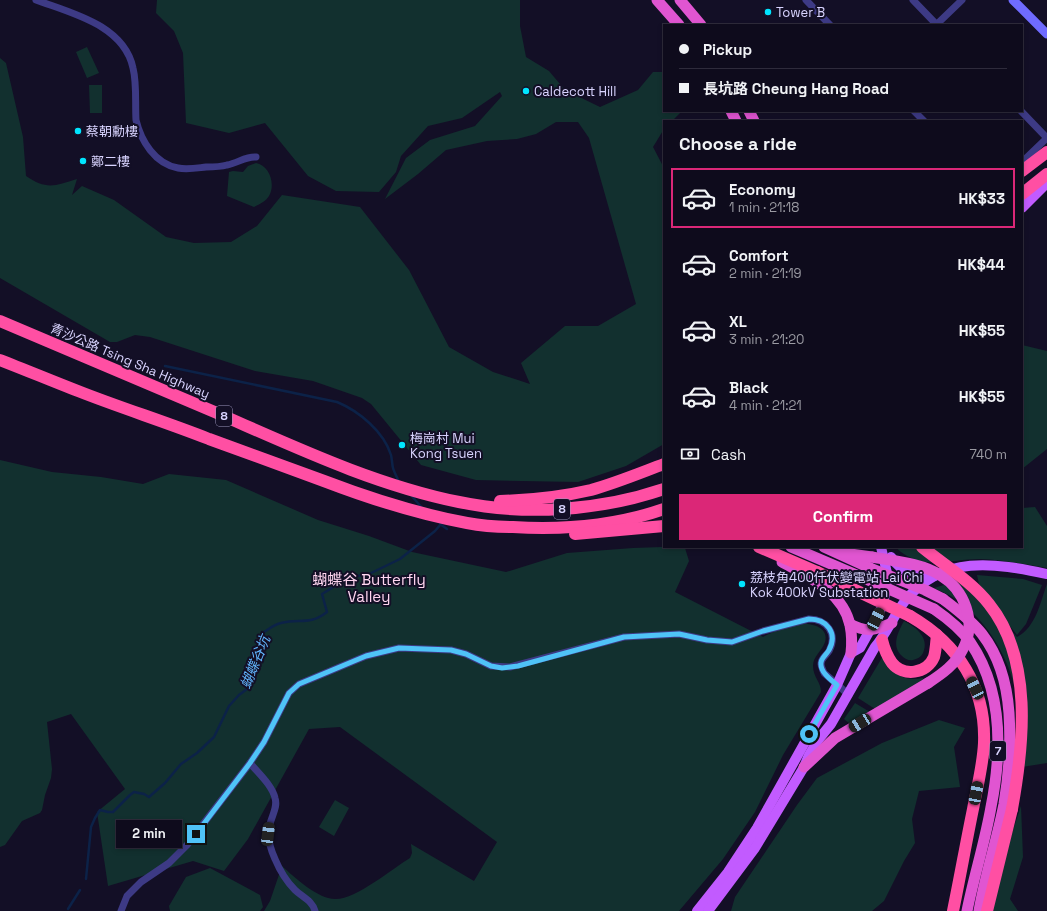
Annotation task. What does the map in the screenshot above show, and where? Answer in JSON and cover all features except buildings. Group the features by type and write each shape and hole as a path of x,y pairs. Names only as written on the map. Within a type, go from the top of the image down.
{"highway":[{"path":"657,0 678,24"},
{"path":"680,0 700,24"},
{"path":"1023,170 1047,152"},
{"path":"1023,193 1047,174"},
{"name":"青沙公路 Tsing Sha Highway","path":"0,321 340,466 414,491 459,502 508,508 570,508 626,499 663,489"},
{"name":"8","path":"0,360 332,485 394,506 469,524 542,529 573,527 629,519 663,509"},
{"path":"459,502 526,500 564,496 606,486 663,464"},
{"path":"469,524 515,532 556,534 594,533 663,526"},
{"path":"760,548 887,604 926,625 949,645 959,658 975,688 980,702 984,730 981,767 953,911"},
{"path":"760,548 820,584 840,603 850,624 852,653"},
{"name":"7","path":"793,548 934,609 964,636 978,655 987,673 992,687 997,718 998,752 994,795 967,911"},
{"name":"7","path":"826,548 834,552 871,562 943,599 967,618 988,643 999,666 1008,704 1010,734 1007,785 979,911"},
{"path":"923,548 988,602 1001,622 1011,643 1016,661 1019,680 1021,722 1018,771 1012,809 987,911"},
{"path":"804,767 829,743 844,732 928,682 952,665 965,645 969,623 966,608 961,596 950,582 931,570 911,564 871,562"},
{"path":"850,624 858,628 870,630 892,623"},
{"path":"882,640 888,658 895,666 912,672 921,670 931,662 936,648 937,635"}],"main road":[{"path":"1013,0 1047,34"},
{"path":"1023,207 1047,183"},
{"path":"697,911 728,872 758,828 837,685 852,653 860,648 882,607 886,590 887,573 881,548"},
{"path":"886,548 894,560 906,572 917,575 939,574 963,566 982,565 1018,568 1047,574"},
{"path":"708,911 755,848 804,767 818,740 831,724 849,695 875,647 882,640 904,603 913,592 939,574"}],"street":[{"path":"36,0 97,23 122,44 127,51 133,66 138,128 144,142 159,159 173,167 186,169 227,166 249,156 256,157"},
{"path":"806,0 829,24"},
{"path":"914,0 936,24"},
{"path":"938,24 962,0"},
{"path":"915,112 923,120"},
{"path":"1022,112 1047,138 1023,161"},
{"path":"121,911 127,896 141,882 169,863 187,845 250,763 264,742 289,693 299,684 366,656 399,648 440,649 466,654 491,666 506,667 518,666 624,637 679,634 707,640 732,642 763,631 809,619 817,619 827,625 832,636 831,645 821,663 824,673 849,695"},
{"path":"250,763 267,783 275,796 276,807 269,824 268,834 269,844 274,858 282,875 296,891 310,902 315,911"}],"green space":[{"path":"157,0 520,0 520,26 526,57 549,71 565,90 600,107 638,90 653,72 663,72 663,112 681,112 673,120 663,120 663,131 653,147 663,166 663,445 626,466 578,482 476,480 421,465 371,404 362,398 313,381 255,371 150,337 135,335 117,342 110,342 0,278 0,58 6,63 23,137 26,176 45,185 56,185 77,179 72,195 82,186 114,200 166,237 194,243 231,242 257,226 282,195 360,207 409,270 449,347 493,372 530,384 521,363 565,326 598,326 636,304 589,138 578,122 556,122 536,134 517,139 487,141 446,150 385,199 406,158 430,140 475,126 502,96 500,92 462,118 428,126 401,156 396,172 379,192 336,191 308,176 265,123 229,133 186,123 183,53 174,31 156,13"},
{"path":"87,47 99,73 87,78 76,52"},
{"path":"89,85 102,85 102,113 90,113"},
{"path":"256,163 261,164 268,171 272,186 268,198 254,207 227,196 229,172 243,172 248,166"},
{"path":"1023,345 1047,351 1047,449 1023,468"},
{"path":"0,460 52,472 101,477 143,484 169,474 226,480 318,520 369,536 412,552 506,572 567,553 633,548 685,548 689,561 675,592 763,637 778,629 794,624 810,624 816,626 821,628 826,636 822,648 813,662 813,670 820,685 821,692 783,755 755,812 723,859 679,911 264,911 270,901 282,866 314,891 328,898 335,899 353,895 410,858 412,853 411,844 474,881 497,842 340,727 309,729 248,839 224,871 193,861 108,886 97,812 125,789 71,714 47,722 52,769 42,810 40,813 22,821 5,845 0,847"},
{"path":"1035,507 1047,526 1047,568 1006,561 980,559 942,562 919,561 897,548 1023,548 1023,508"},
{"path":"977,575 1023,579 1042,585 1026,624 1017,635 980,589"},
{"path":"967,578 1017,637 1029,627 1033,621 1047,584 1047,763 1022,767 1019,708 1012,676 1006,661 989,632 979,619 954,598 934,588"},
{"path":"904,621 913,626 921,634 925,643 923,653 919,658 913,660 904,658 897,648 896,643 898,634"},
{"path":"883,656 890,667 898,675 909,679 923,678 925,681 876,709 858,698"},
{"path":"855,703 870,712 851,725 844,719"},
{"path":"939,720 965,728 954,747 960,787 919,791 912,819 915,843 904,861 884,901 872,911 731,911 735,897 817,778 882,743"},
{"path":"335,800 349,808 334,836 319,827"},
{"path":"1021,806 1023,857 1010,899 1018,911 992,911 1012,833"},
{"path":"210,868 260,895 263,907 260,911 170,911 169,906 186,877"}],"waterway":[{"path":"165,366 337,402 354,411 377,430 388,446 393,468 399,482"},
{"path":"410,494 423,509"},
{"name":"蝴蝶谷坑","path":"440,524 447,529"},
{"name":"蝴蝶谷坑","path":"86,879 91,827 100,810 113,812 134,792 144,794 149,797 165,783 181,764 197,753 214,737 229,706 247,689 251,671 258,658 264,632 274,625 310,620 321,616 327,612 322,594 346,577 367,575 400,559 435,531 441,524"},
{"name":"蝴蝶谷坑","path":"68,909 80,890"}],"place":[{"name":"Tower B","path":"768,12"},
{"name":"Caldecott Hill","path":"526,91"},
{"name":"蔡朝勳樓","path":"78,131"},
{"name":"鄭二樓","path":"83,161"},
{"name":"梅崗村 Mui Kong Tsuen","path":"402,445"},
{"name":"荔枝角400仟伏變電站 Lai Chi Kok 400kV Substation","path":"742,584"}],"district":[{"name":"蝴蝶谷 Butterfly Valley","path":"369,588"}],"route":[{"path":"196,834 250,763 264,742 283,708 289,693 299,684 366,656 399,648 456,651 491,666 510,667 630,636 679,634 707,640 732,642 763,631 809,619 817,619 823,621 827,625 832,636 831,645 821,663 822,668 824,673 837,685 809,734"}]}
